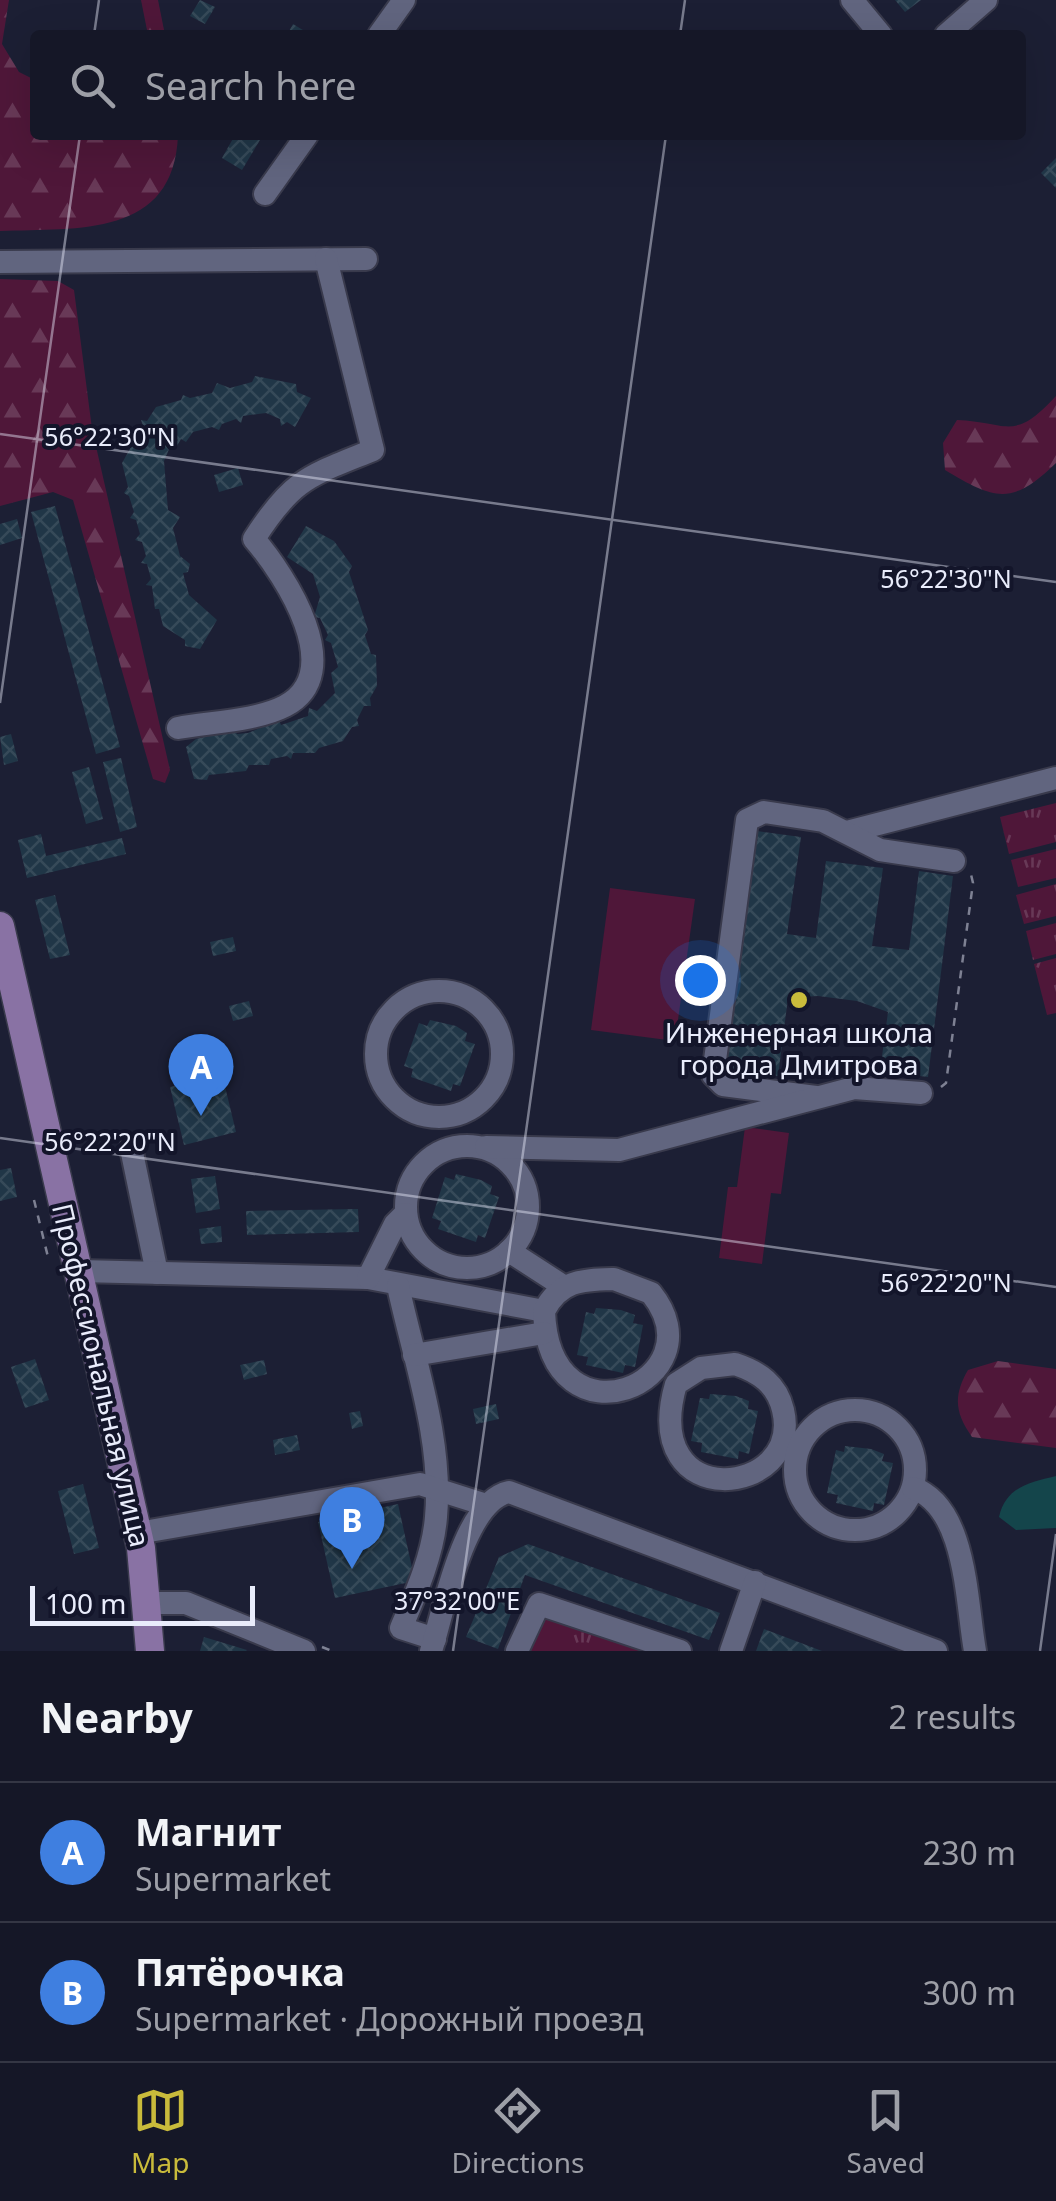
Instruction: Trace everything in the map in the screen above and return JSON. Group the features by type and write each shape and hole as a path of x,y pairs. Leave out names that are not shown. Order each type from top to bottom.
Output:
{"main road":[{"name":"Профессиональная улица","path":"0,926 138,1534 150,1604 150,1651"}],"street":[{"path":"383,30 404,0"},
{"path":"852,0 877,30"},
{"path":"952,30 986,0"},
{"path":"265,194 303,140"},
{"path":"178,728 283,708 304,693 311,681 313,668 298,600 285,576 254,539 282,496 315,473 373,450 326,259"},
{"path":"0,262 366,259"},
{"path":"847,832 1056,778"},
{"path":"816,1097 723,1085 714,1079 747,820 764,812 823,820 880,850 954,861"},
{"path":"436,990 471,999 487,1012 499,1032 502,1066 488,1094 467,1112 454,1115 429,1118 408,1110 388,1094 375,1066 376,1040 389,1014 414,995 436,990"},
{"path":"486,1148 508,1160 521,1176 529,1196 527,1222 509,1252 482,1267 454,1268 428,1256 412,1237 405,1214 406,1193 420,1166 434,1154 456,1145 619,1150 864,1087 921,1093"},
{"path":"454,1115 456,1145"},
{"path":"131,1148 157,1273"},
{"path":"368,1278 394,1224 405,1214"},
{"path":"509,1252 563,1286"},
{"path":"80,1272 368,1278 544,1322"},
{"path":"414,1356 544,1322 563,1286 578,1280 614,1279 651,1293 664,1320 665,1338 656,1368 638,1387 620,1394 600,1393 560,1366 544,1322"},
{"path":"398,1286 429,1422 436,1486 429,1555 401,1628 433,1645 470,1529 483,1504 494,1494 508,1492 936,1651"},
{"path":"676,1384 668,1414 668,1433 686,1466 706,1478 742,1479 760,1470 792,1441 817,1423 843,1411 867,1410 885,1417 910,1444 915,1462 913,1488 904,1506 887,1521 848,1530 826,1522 809,1508 798,1487 792,1441 780,1398 754,1370 735,1364 713,1364 676,1384"},
{"path":"656,1368 676,1384"},
{"path":"138,1534 420,1484 483,1504"},
{"path":"913,1488 938,1502 953,1533 974,1651"},
{"path":"731,1651 755,1582"},
{"path":"150,1604 186,1603 304,1651"},
{"path":"518,1651 539,1604 680,1651"}],"path":[{"path":"921,1093 935,1091 946,1082 973,883 968,867 954,861"},
{"path":"34,1200 48,1257"}],"green space":[{"path":"0,0 9,0 2,44 19,72 30,78 30,140 177,140 172,169 159,193 140,210 90,226 0,231"},
{"path":"141,0 158,0 164,30 147,30"},
{"path":"0,279 58,281 74,290 92,429 170,770 165,783 153,779 73,500 53,492 0,506"},
{"path":"1056,396 1056,463 1041,477 1015,492 1003,494 977,488 945,470 943,443 957,420 1019,425"},
{"path":"1056,803 1056,842 1009,854 1000,817"},
{"path":"1056,849 1056,878 1018,887 1011,860"},
{"path":"1056,884 1056,916 1024,924 1016,895"},
{"path":"610,888 695,899 675,1041 591,1030"},
{"path":"1056,923 1056,954 1033,960 1026,931"},
{"path":"1056,958 1056,1013 1047,1015 1034,964"},
{"path":"745,1127 789,1133 781,1194 771,1193 762,1264 719,1258 728,1187 737,1187"},
{"path":"998,1361 1056,1369 1056,1448 972,1437 959,1412 960,1388 968,1370"},
{"path":"541,1610 650,1651 525,1651"}],"shaded area":[{"path":"1056,1476 1056,1528 1016,1530 999,1517 1013,1493"}],"building":[{"path":"200,0 215,7 205,24 190,16"},
{"path":"895,0 921,0 905,12"},
{"path":"232,140 260,140 242,170 222,158"},
{"path":"1056,158 1056,188 1041,173"},
{"path":"255,376 296,384 297,392 311,398 295,427 287,422 281,426 280,419 266,413 243,416 241,423 236,419 222,424 219,430 212,427 193,432 186,442 181,439 176,448 170,447 164,461 168,510 180,517 173,528 180,556 190,564 188,572 183,573 189,595 217,620 200,649 185,646 185,640 163,626 159,609 155,609 152,586 146,585 151,579 147,564 141,563 146,556 142,542 135,540 140,534 136,520 130,518 134,512 129,496 124,493 128,487 122,463 130,449 127,443 134,442 143,426 141,420 147,421 156,407 181,400 183,395 190,398 212,393 217,383 230,388 252,382"},
{"path":"238,468 243,485 219,492 214,475"},
{"path":"55,506 120,747 96,754 31,512"},
{"path":"17,519 22,538 0,545 0,524"},
{"path":"306,526 334,541 352,566 349,572 368,630 365,635 371,654 376,655 377,686 370,698 371,706 364,706 357,720 359,726 352,727 343,741 319,748 315,753 293,753 291,759 271,759 269,765 249,765 246,771 194,779 186,747 196,739 234,730 237,734 248,733 279,720 281,725 308,716 309,708 317,711 335,693 331,673 338,667 320,618 314,617 320,597 313,574 287,557"},
{"path":"11,734 18,761 4,765 0,737"},
{"path":"121,758 137,827 120,832 103,762"},
{"path":"89,767 103,819 86,824 72,772"},
{"path":"757,831 801,837 787,934 816,938 826,861 883,868 872,946 909,950 919,871 953,876 928,1077 880,1071 888,1012 857,1001 818,996 788,998 778,1076 720,1069"},
{"path":"41,834 46,856 122,838 126,854 27,878 18,840"},
{"path":"55,895 70,955 50,959 35,900"},
{"path":"233,937 236,951 213,956 210,942"},
{"path":"249,1001 253,1016 233,1021 229,1006"},
{"path":"430,1020 456,1026 467,1033 465,1041 475,1044 460,1086 453,1084 451,1091 411,1077 413,1069 404,1066 419,1023 427,1026"},
{"path":"222,1074 236,1132 184,1145 170,1087"},
{"path":"11,1168 17,1197 0,1201 0,1170"},
{"path":"456,1174 481,1180 492,1186 490,1194 499,1197 485,1238 478,1235 476,1242 438,1229 441,1221 432,1218 445,1177 454,1180"},
{"path":"215,1176 220,1209 196,1213 191,1179"},
{"path":"358,1209 359,1232 247,1235 246,1211"},
{"path":"221,1226 222,1242 201,1244 199,1229"},
{"path":"596,1308 635,1315 633,1323 643,1325 635,1367 625,1365 623,1373 586,1365 588,1357 577,1355 586,1312 594,1314"},
{"path":"35,1359 49,1400 25,1408 11,1367"},
{"path":"264,1360 267,1374 244,1380 240,1365"},
{"path":"710,1394 736,1396 749,1401 748,1409 758,1411 749,1454 739,1451 738,1459 701,1452 702,1443 691,1441 700,1398 709,1399"},
{"path":"496,1404 499,1419 476,1424 473,1409"},
{"path":"360,1411 363,1426 352,1429 349,1413"},
{"path":"297,1435 300,1450 275,1455 273,1440"},
{"path":"845,1446 871,1449 884,1454 882,1461 893,1463 884,1505 874,1503 873,1511 836,1503 838,1495 827,1493 836,1450 844,1452"},
{"path":"83,1484 99,1548 74,1554 58,1491"},
{"path":"398,1504 415,1581 335,1598 318,1522"},
{"path":"528,1544 720,1613 709,1640 525,1575 498,1649 466,1637 499,1557"},
{"path":"764,1629 822,1651 756,1651"},
{"path":"204,1637 247,1650 200,1651"}],"place":[{"name":"Инженерная школа города Дмитрова","path":"799,1000"},
{"name":"Магнит","path":"201,1116"},
{"name":"Пятёрочка","path":"352,1569"}]}
